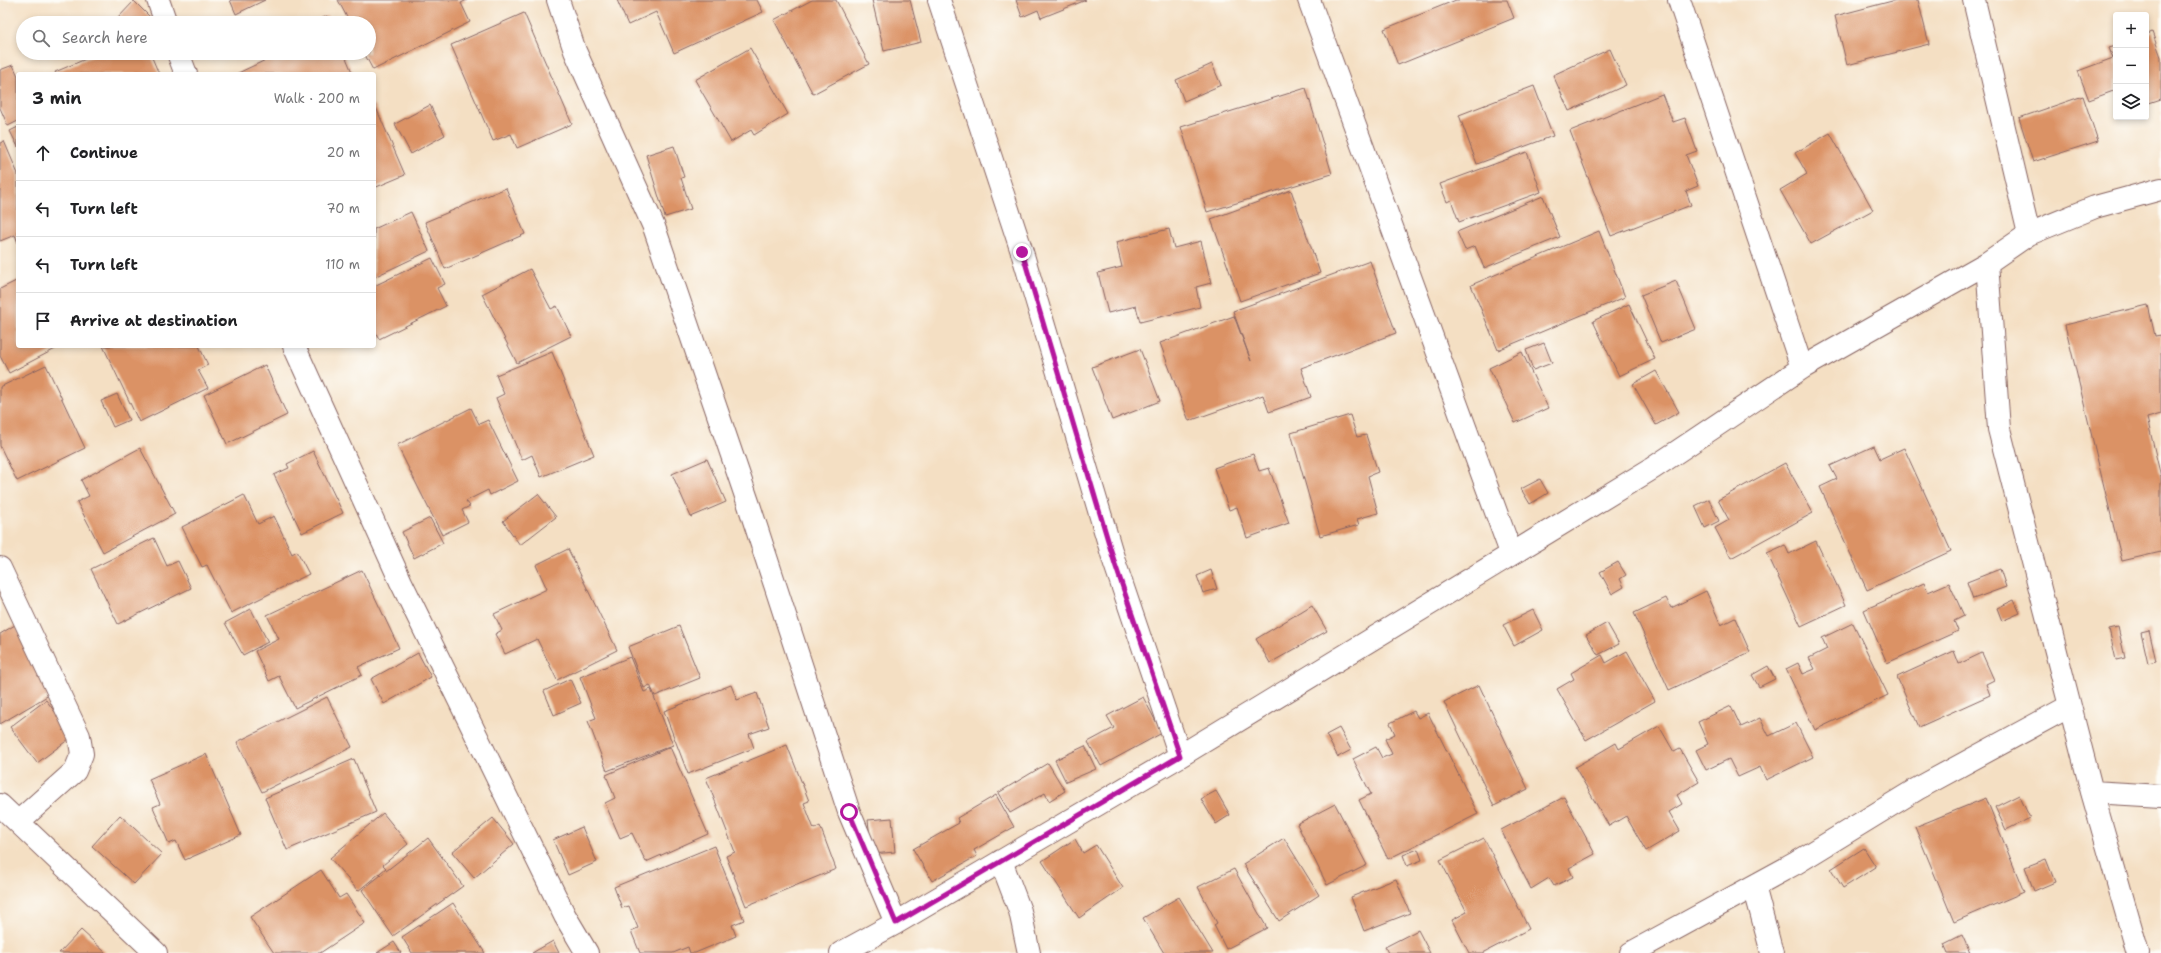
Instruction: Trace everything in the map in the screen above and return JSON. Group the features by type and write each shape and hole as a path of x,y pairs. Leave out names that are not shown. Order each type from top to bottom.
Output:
{"street":[{"path":"158,0 164,16"},
{"path":"558,0 575,51 654,227 749,505 849,812 896,923"},
{"path":"939,0 1022,252 1115,564 1180,756"},
{"path":"1309,0 1511,554"},
{"path":"1680,0 1802,368"},
{"path":"1974,0 2029,234"},
{"path":"181,60 185,72"},
{"path":"841,953 896,923 1180,756 1653,468 1802,368 1986,263 2029,234 2095,208 2161,189"},
{"path":"1986,263 1999,429 2092,792 2138,953"},
{"path":"295,348 401,582 565,916 588,953"},
{"path":"0,568 79,736 82,754 75,771 18,822"},
{"path":"1631,953 1754,886 1917,789 2070,706"},
{"path":"2092,792 2161,796"},
{"path":"0,805 156,953"},
{"path":"1001,861 1020,911 1029,953"},
{"path":"1754,886 1772,953"}],"building":[{"path":"230,0 265,0 236,14"},
{"path":"338,0 467,0 461,3 470,22 373,70 368,60 376,60 376,16 346,16"},
{"path":"617,0 757,0 763,12 674,53 656,12 628,25"},
{"path":"812,0 836,0 869,64 813,94 774,20"},
{"path":"872,0 910,0 921,42 884,51"},
{"path":"1016,0 1086,0 1041,18 1038,10 1022,17"},
{"path":"1456,0 1507,0 1514,18 1398,65 1384,29"},
{"path":"1896,0 1918,0 1929,44 1847,65 1835,16"},
{"path":"134,1 149,16 120,16"},
{"path":"524,13 572,124 517,148 511,134 493,141 451,45"},
{"path":"2152,32 2161,57 2161,99 2149,103 2149,48 2149,34"},
{"path":"2113,47 2113,58 2109,48"},
{"path":"750,48 788,114 754,135 751,130 731,142 695,80"},
{"path":"1610,49 1626,85 1569,111 1553,75"},
{"path":"2113,58 2113,91 2089,100 2078,71"},
{"path":"83,60 153,60 158,72 55,72"},
{"path":"266,60 347,60 352,72 240,72"},
{"path":"1212,64 1221,85 1184,101 1176,80"},
{"path":"13,65 16,72 16,122 8,126 0,108 0,70"},
{"path":"1534,86 1553,136 1477,164 1459,115"},
{"path":"1306,88 1332,174 1207,212 1181,127"},
{"path":"1662,94 1673,122 1685,118 1697,151 1686,155 1698,186 1686,191 1691,205 1611,236 1570,131"},
{"path":"2083,96 2098,141 2033,162 2019,118"},
{"path":"430,105 445,135 411,154 395,124"},
{"path":"376,108 405,175 376,187"},
{"path":"16,128 16,143 10,131"},
{"path":"1830,133 1873,210 1811,244 1780,190 1807,174 1795,153"},
{"path":"4,141 16,169 16,238 15,235 0,241 0,143"},
{"path":"674,146 684,177 681,178 691,209 665,217 646,155"},
{"path":"1527,152 1541,192 1459,222 1451,200 1447,202 1440,184"},
{"path":"506,188 525,234 445,269 425,222"},
{"path":"1291,190 1320,273 1240,301 1211,219"},
{"path":"1543,196 1560,237 1484,268 1475,246 1465,250 1457,232"},
{"path":"411,212 429,251 376,276 376,228"},
{"path":"1169,229 1174,248 1201,241 1211,283 1196,287 1200,307 1140,322 1136,306 1108,313 1098,273 1122,267 1116,242"},
{"path":"1599,231 1625,297 1498,350 1471,285"},
{"path":"432,258 445,284 437,288 446,306 379,339 376,333 376,285"},
{"path":"1370,261 1396,333 1301,368 1311,397 1269,412 1263,395 1189,421 1160,343 1234,316 1251,361 1233,311"},
{"path":"530,269 551,309 557,306 571,336 517,363 482,294"},
{"path":"16,281 16,348 57,348 9,373 0,356 0,289"},
{"path":"1676,281 1696,329 1661,343 1641,295"},
{"path":"1629,304 1655,359 1619,376 1593,321"},
{"path":"2148,305 2155,336 2161,335 2161,414 2147,418 2161,477 2161,552 2122,561 2065,325"},
{"path":"1544,343 1552,363 1533,370 1526,350"},
{"path":"104,348 200,348 208,365 198,370 208,388 139,422"},
{"path":"1140,349 1160,401 1112,420 1092,367"},
{"path":"552,352 594,455 541,477 532,455 522,460 496,398 504,394 496,375"},
{"path":"1522,352 1548,408 1515,423 1489,368"},
{"path":"46,365 85,448 17,481 0,446 0,387"},
{"path":"265,365 287,415 227,444 204,395"},
{"path":"1656,371 1679,412 1656,425 1633,384"},
{"path":"117,394 129,420 113,427 101,401"},
{"path":"471,408 479,424 488,420 518,481 490,495 488,490 466,501 470,506 462,510 468,522 442,535 397,445"},
{"path":"1350,415 1357,437 1366,435 1378,472 1368,476 1378,513 1357,519 1359,525 1320,536 1291,433"},
{"path":"1874,446 1880,459 1904,448 1951,551 1867,590 1820,487 1837,479 1830,466"},
{"path":"140,448 175,514 103,552 77,502 89,496 81,480"},
{"path":"313,451 343,513 302,533 274,475 289,468 287,464"},
{"path":"1253,454 1259,471 1269,468 1289,523 1247,538 1237,507 1229,510 1214,468"},
{"path":"707,459 726,502 691,517 672,474"},
{"path":"1785,463 1813,513 1731,558 1715,528 1729,520 1718,500"},
{"path":"1540,479 1548,493 1530,504 1521,489"},
{"path":"538,494 556,517 520,545 503,521"},
{"path":"244,495 258,524 274,516 292,554 297,551 309,574 231,613 207,565 202,567 182,527"},
{"path":"1709,499 1719,521 1705,528 1695,506"},
{"path":"430,518 443,543 414,558 402,532"},
{"path":"154,538 167,566 178,561 191,588 118,624 91,569"},
{"path":"1816,541 1846,605 1801,626 1767,553 1785,545 1789,554"},
{"path":"568,549 617,650 557,680 537,639 505,654 495,634 502,630 494,614 547,589 536,565"},
{"path":"1618,562 1626,575 1620,579 1624,587 1612,594 1600,572"},
{"path":"2000,569 2006,587 1973,599 1967,582"},
{"path":"362,570 399,648 358,667 362,675 295,708 279,676 269,681 255,651 279,639 267,615"},
{"path":"1211,570 1217,589 1203,593 1197,576"},
{"path":"1924,583 1928,592 1949,583 1964,616 1954,621 1958,631 1887,663 1864,610"},
{"path":"1706,591 1721,625 1735,618 1750,652 1669,690 1634,613 1666,598 1671,608"},
{"path":"2014,600 2020,613 2002,621 1997,608"},
{"path":"1312,605 1327,631 1270,663 1256,639"},
{"path":"251,609 268,642 243,655 225,623"},
{"path":"1533,610 1543,630 1514,646 1503,625"},
{"path":"1607,623 1619,644 1598,655 1586,635"},
{"path":"1853,623 1888,695 1815,730 1786,669 1798,663 1803,674 1815,669 1809,658 1827,649 1822,638"},
{"path":"15,625 54,692 0,724 0,634"},
{"path":"679,626 700,678 655,696 650,685 644,688 628,647"},
{"path":"2118,627 2125,658 2116,660 2109,629"},
{"path":"2149,630 2156,661 2148,663 2141,632"},
{"path":"1627,651 1655,701 1586,740 1557,689 1574,679 1571,673 1602,655 1606,663"},
{"path":"1954,651 1959,664 1982,653 1994,680 1986,684 1990,695 1919,727 1897,677"},
{"path":"418,653 431,677 384,704 371,679"},
{"path":"630,657 644,692 651,689 673,745 607,771 588,721 596,718 580,677"},
{"path":"1768,666 1775,679 1759,687 1752,675"},
{"path":"570,679 581,703 554,715 544,691"},
{"path":"731,685 737,700 757,693 769,727 749,734 754,748 688,774 664,711"},
{"path":"1479,685 1528,789 1494,806 1444,702"},
{"path":"327,697 352,747 262,792 237,742"},
{"path":"1143,697 1162,733 1101,766 1088,742 1114,728 1107,716"},
{"path":"46,700 73,736 37,763 10,727"},
{"path":"1731,706 1741,727 1760,718 1769,736 1796,723 1813,757 1766,780 1760,767 1738,777 1729,759 1706,770 1696,750 1708,744 1698,722"},
{"path":"1414,711 1418,718 1428,713 1478,814 1388,859 1359,800 1371,794 1353,759 1376,747 1382,758 1392,754 1385,739 1395,734 1390,723"},
{"path":"1659,726 1674,752 1680,749 1699,782 1677,795 1682,804 1669,812 1680,831 1646,851 1626,816 1609,826 1575,767 1616,743 1619,749"},
{"path":"1339,728 1351,750 1338,757 1326,735"},
{"path":"787,745 809,801 804,803 814,829 820,826 836,869 746,906 726,856 735,852 706,778"},
{"path":"1085,746 1096,769 1066,782 1055,760"},
{"path":"670,747 708,834 646,862 632,833 620,838 605,803 615,798 606,775"},
{"path":"206,754 241,835 185,860 176,841 169,844 153,807 160,804 149,779"},
{"path":"354,759 376,812 287,850 265,798"},
{"path":"1048,763 1065,791 1049,801 1045,793 1010,813 998,793"},
{"path":"1216,791 1230,815 1216,824 1201,799"},
{"path":"996,795 1014,827 974,850 977,856 932,881 913,849 959,823 957,818"},
{"path":"2019,795 2030,818 2006,830 1995,807"},
{"path":"1564,797 1595,854 1569,868 1573,877 1554,886 1549,878 1531,889 1501,830"},
{"path":"1986,798 2024,892 1954,922 1915,827"},
{"path":"1335,804 1367,865 1327,885 1297,824"},
{"path":"383,813 408,844 383,865 386,868 358,891 330,858"},
{"path":"120,815 162,854 134,884 92,846"},
{"path":"493,818 514,844 474,878 452,852"},
{"path":"892,818 895,852 872,854 868,820"},
{"path":"582,827 597,862 568,875 553,840"},
{"path":"428,838 463,886 393,936 362,890"},
{"path":"1284,838 1319,895 1279,921 1243,864"},
{"path":"1484,838 1529,929 1483,953 1469,953 1452,920 1467,912 1440,860"},
{"path":"1075,839 1083,853 1096,845 1123,888 1079,918 1042,861"},
{"path":"714,846 744,920 732,925 736,936 695,953 690,953 688,947 673,953 640,953 631,931 638,928 629,906 622,908 614,887"},
{"path":"1864,848 1876,867 1843,888 1831,869"},
{"path":"1418,849 1422,860 1407,866 1403,855"},
{"path":"2046,859 2055,882 2034,891 2025,867"},
{"path":"1234,869 1267,928 1226,949 1214,925 1217,923 1198,887"},
{"path":"321,870 339,898 346,894 365,923 320,953 274,953 250,917"},
{"path":"1396,879 1410,913 1364,931 1351,897"},
{"path":"1179,897 1213,953 1164,953 1143,918"},
{"path":"453,903 485,953 412,953 402,937"},
{"path":"81,930 106,953 59,953"},
{"path":"1418,930 1430,953 1388,953 1385,947"},
{"path":"1962,935 1970,953 1948,953 1944,944"},
{"path":"553,941 559,953 532,953"},
{"path":"394,942 401,953 377,953"}],"route":[{"path":"849,812 896,923 1180,756 1115,564 1022,252"}]}
